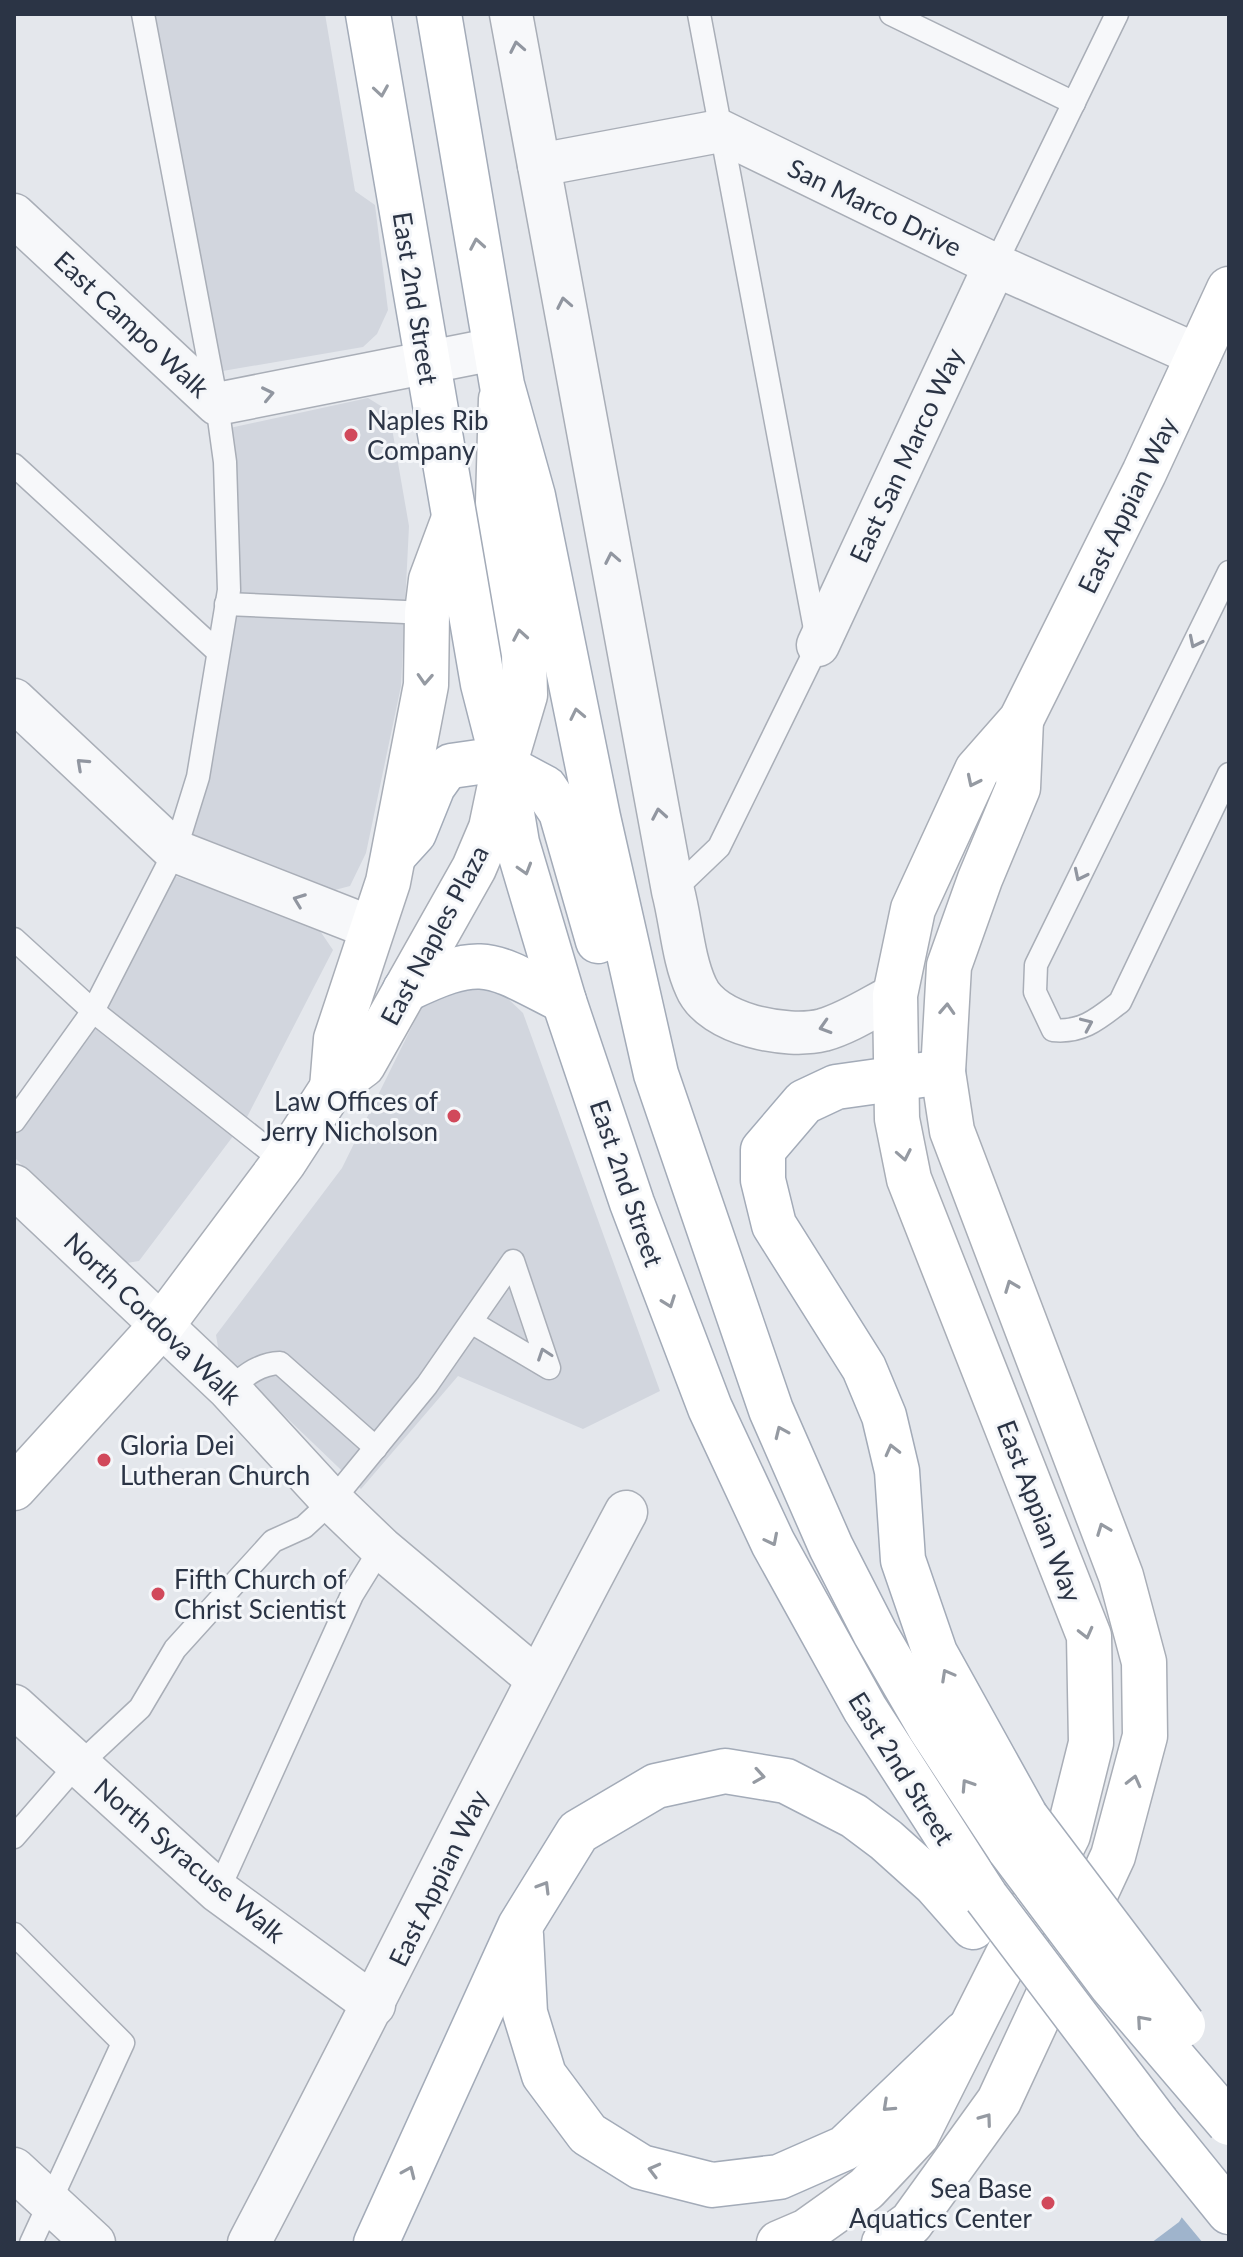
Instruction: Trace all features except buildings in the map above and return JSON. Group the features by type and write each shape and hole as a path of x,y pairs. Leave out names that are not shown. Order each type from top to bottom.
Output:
{"main road":[{"name":"East 2nd Street","path":"368,14 483,684 504,766 517,843 564,1001 632,1203 695,1370 773,1543 979,1912"},
{"name":"East 2nd Street","path":"439,14 498,367 533,496 656,1074 771,1410 831,1547 875,1633 930,1728 1018,1834 1112,1986 1229,2123"},
{"name":"East Appian Way","path":"779,2243 807,2231 866,2189 917,2135 965,2033 1068,1835 1091,1743 1089,1636 909,1179 897,1119 895,995 913,909 977,770 1021,720 1229,289"},
{"name":"East Naples Plaza","path":"14,1488 162,1325 284,1162 332,1088 363,1065 474,868 491,828 504,766 525,695 524,654 498,502 498,367"},
{"name":"East Naples Plaza","path":"332,1088 336,1039 394,855 426,685 427,613 431,580 453,521"},
{"name":"East Appian Way","path":"884,2243 911,2223 999,2101 1113,1856 1145,1736 1144,1662 1121,1576 952,1131 943,1072 949,966 980,879 1018,788 1021,720"},
{"path":"394,855 414,833 433,786 451,766 479,762 504,766 545,788 561,812 619,1014 656,1074"},
{"path":"405,990 450,968 491,965 564,1001"},
{"path":"943,1072 836,1087 804,1102 763,1150 763,1180 774,1225 864,1368 884,1416 897,1471 903,1560 935,1653 1018,1834 1118,1943 1229,2084"},
{"path":"376,2243 520,1926 578,1832 656,1786 725,1771 786,1781 854,1816 979,1912 1051,2028 1157,2123 1229,2212"},
{"path":"520,1926 525,2013 544,2075 588,2134 641,2167 712,2185 779,2177 845,2148 965,2033"}],"street":[{"path":"511,14 673,891 696,989 716,1012 744,1025 802,1033 824,1029 895,995"},
{"path":"539,165 720,131"},
{"name":"San Marco Drive","path":"720,131 995,265 1199,356"},
{"name":"East Campo Walk","path":"14,215 217,404 426,361 498,367"},
{"name":"East San Marco Way","path":"818,645 995,265"},
{"path":"14,700 175,851 372,928"},
{"name":"North Cordova Walk","path":"14,1186 229,1389 332,1501 381,1548 537,1679"},
{"name":"East Appian Way","path":"249,2243 374,2005 537,1679 626,1512"},
{"name":"North Syracuse Walk","path":"14,1706 218,1891 374,2005"},
{"path":"14,2169 94,2243"}],"lane":[{"path":"14,1121 93,1011 175,851 198,777 229,590 225,462 217,404 143,14"},
{"path":"673,891 719,847 818,645 699,14"},
{"path":"891,14 1074,103"},
{"path":"995,265 1117,14"},
{"path":"14,465 217,651"},
{"path":"1229,572 1036,965 1035,992 1053,1030 1067,1031 1092,1025 1120,1002 1229,774"},
{"path":"226,604 427,613"},
{"path":"14,939 93,1011 284,1162"},
{"path":"14,1837 78,1766 140,1708 175,1649 273,1541 304,1527 332,1501 376,1448 513,1261 549,1368 471,1322"},
{"path":"229,1389 251,1372 267,1364 280,1363 376,1448"},
{"path":"218,1891 352,1595 381,1548"},
{"path":"14,1934 123,2043 31,2243"}],"shaded area":[{"path":"139,14 325,14 355,191 375,205 388,310 377,334 363,347 205,374"},
{"path":"368,398 389,411 409,526 401,686 366,853 350,886 331,891 172,832 179,818 208,665 222,559 216,431"},
{"path":"155,869 316,925 333,950 246,1119 139,1261 121,1264 14,1157 14,1104 48,1062 132,921"},
{"path":"476,983 503,994 523,1013 660,1391 583,1429 458,1376 361,1489 219,1353 216,1335 342,1168 427,996"}],"water":[{"path":"1229,2138 1229,2243 1151,2243 1179,2222"}],"pier":[{"path":"1229,2134 1229,2243 1203,2243 1179,2214"}],"place":[{"name":"Naples Rib Company","path":"351,435"},
{"name":"Law Offices of Jerry Nicholson","path":"454,1116"},
{"name":"Gloria Dei Lutheran Church","path":"104,1460"},
{"name":"Fifth Church of Christ Scientist","path":"158,1594"},
{"name":"Sea Base Aquatics Center","path":"1048,2203"}]}
